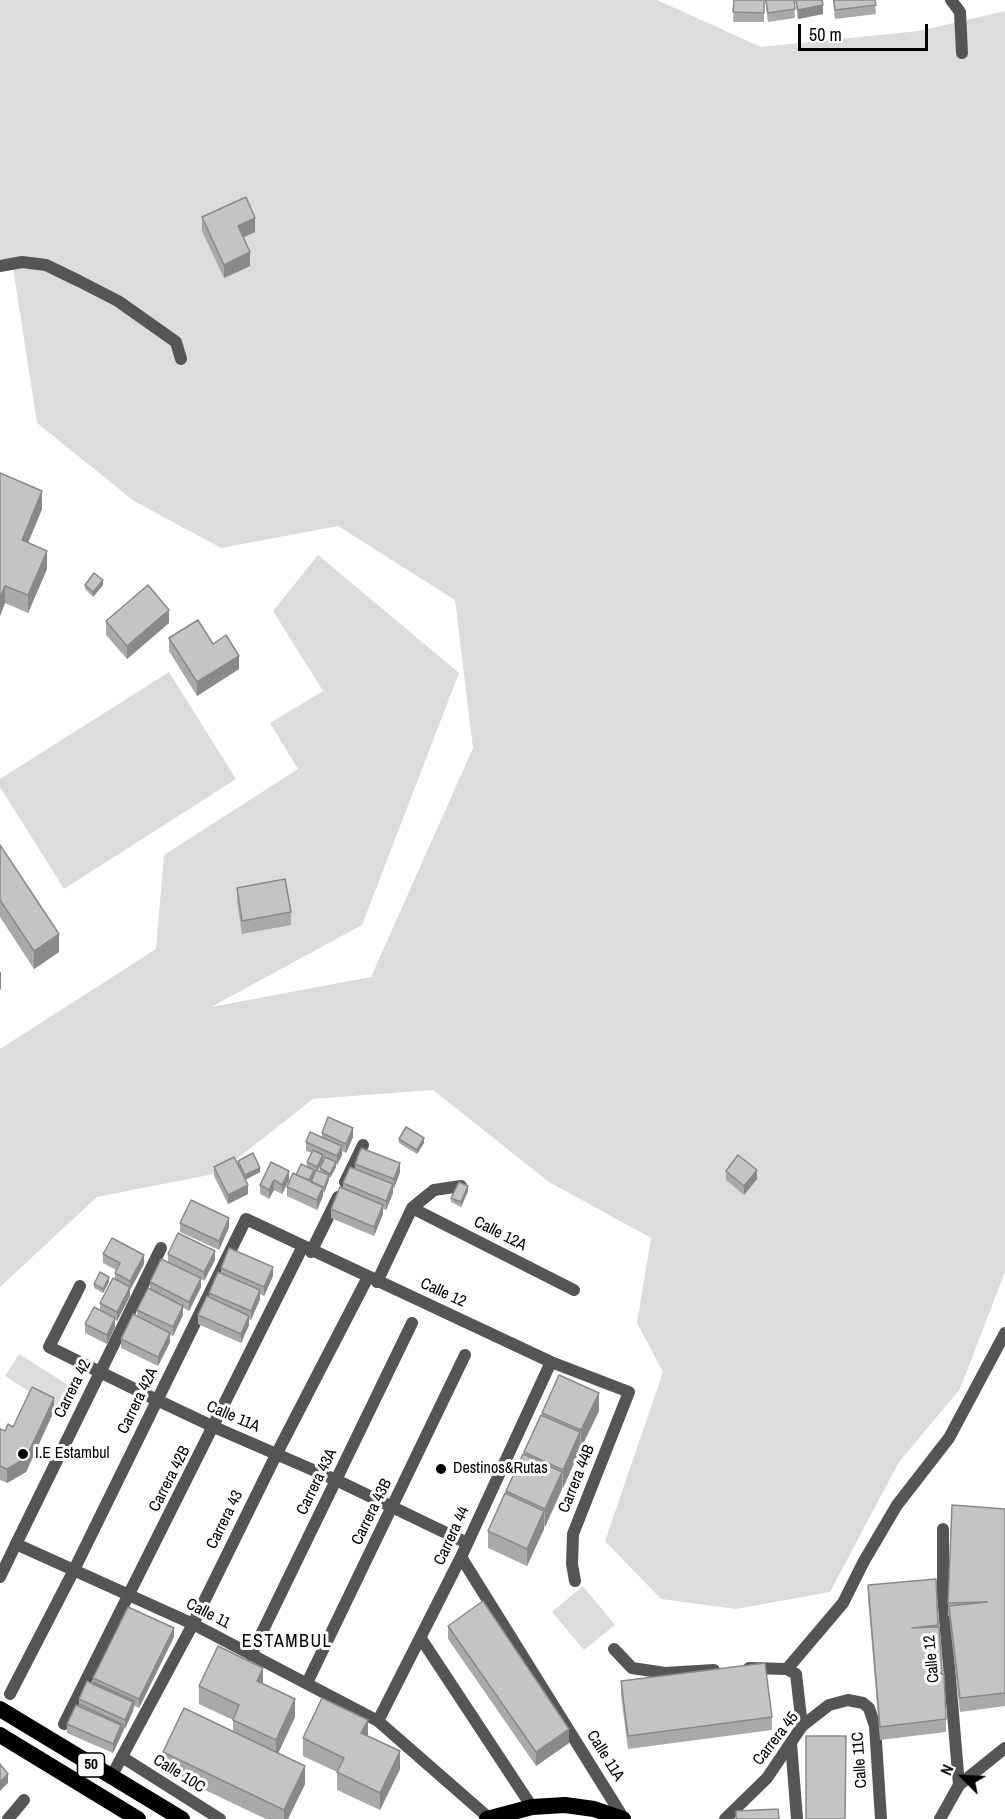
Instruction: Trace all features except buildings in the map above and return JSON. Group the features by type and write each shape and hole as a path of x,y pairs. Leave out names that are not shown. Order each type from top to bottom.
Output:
{"highway":[{"name":"50","path":"0,1709 183,1819"},
{"name":"50","path":"0,1735 138,1819"},
{"path":"488,1819 532,1808 565,1805 594,1809 624,1819"}],"street":[{"path":"951,0 960,12 962,52"},
{"path":"0,266 22,262 46,265 118,301 176,342 181,359"},
{"name":"Carrera 42B","path":"64,1724 214,1427 363,1145"},
{"path":"412,1208 434,1190 461,1186"},
{"name":"Carrera 43","path":"111,1777 193,1624 277,1453 412,1208"},
{"name":"Calle 12A","path":"412,1208 574,1290"},
{"name":"Calle 12","path":"246,1219 307,1250 551,1362 629,1392"},
{"name":"Carrera 42A","path":"10,1694 73,1572 246,1219"},
{"name":"Carrera 42","path":"0,1577 161,1248"},
{"name":"Calle 11A","path":"80,1286 49,1347 214,1427 393,1506 467,1544"},
{"name":"Carrera 43A","path":"251,1655 412,1323"},
{"path":"787,1669 843,1604 864,1561 897,1504 949,1438 1005,1333"},
{"name":"Carrera 43B","path":"307,1683 465,1355"},
{"name":"Carrera 44","path":"378,1721 422,1640 551,1362"},
{"name":"Carrera 44B","path":"575,1581 572,1564 573,1534 629,1392"},
{"name":"Calle 12","path":"943,1529 943,1595 958,1785"},
{"name":"Calle 11","path":"16,1544 73,1572 193,1624 378,1721 488,1819"},
{"name":"Calle 11A","path":"461,1557 624,1819"},
{"path":"422,1640 532,1808"},
{"path":"614,1649 632,1668 665,1673 787,1669 796,1674 802,1726"},
{"name":"Carrera 45","path":"729,1817 767,1778 802,1726 829,1705 848,1700 863,1703"},
{"name":"Calle 11C","path":"863,1703 869,1708 875,1726 881,1819"},
{"path":"791,1743 797,1819"},
{"path":"940,1819 958,1785 1005,1748"},
{"name":"Calle 10C","path":"122,1757 220,1819"},
{"path":"8,1819 24,1800"}],"shaded area":[{"path":"0,0 657,0 761,47 919,31 1005,11 1005,1272 960,1389 899,1462 830,1592 736,1609 661,1599 605,1541 663,1372 637,1323 651,1238 549,1182 433,1090 313,1099 219,1173 97,1197 0,1287 0,1049 156,949 164,855 298,769 270,723 323,691 273,611 318,555 459,673 362,925 211,1007 371,977 473,748 455,600 338,526 221,548 134,501 37,423 13,268 0,261"},
{"path":"169,672 236,779 64,889 0,787 0,779"},
{"path":"19,1354 73,1388 58,1410 5,1376"},
{"path":"583,1586 615,1625 584,1650 552,1612"}],"place":[{"name":"I.E Estambul","path":"23,1454"},
{"name":"Destinos&Rutas","path":"441,1469"}],"district":[{"name":"ESTAMBUL","path":"287,1642"}]}
